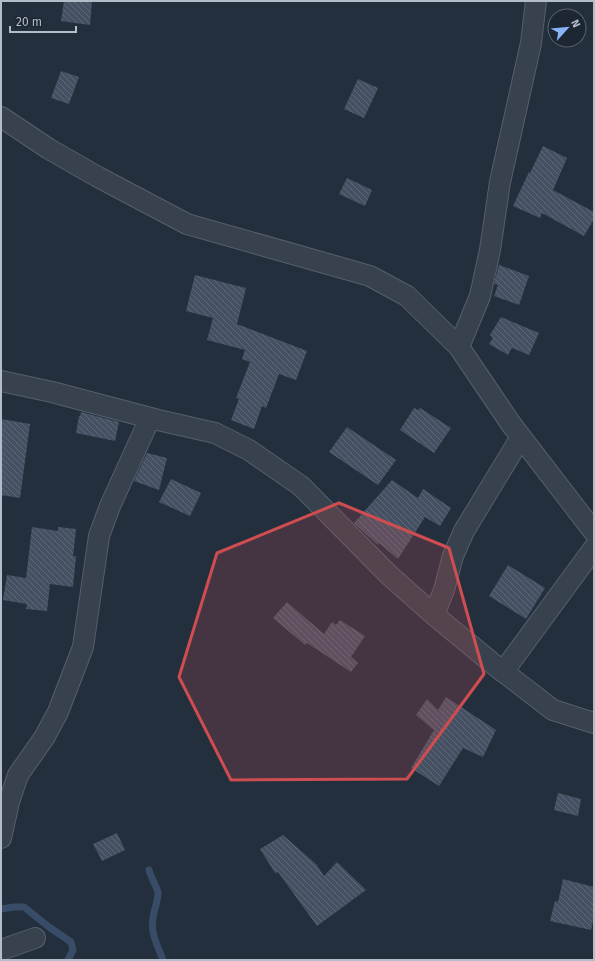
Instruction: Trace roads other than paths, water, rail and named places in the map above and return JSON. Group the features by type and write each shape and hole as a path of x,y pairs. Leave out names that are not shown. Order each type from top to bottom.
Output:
{"street":[{"path":"459,347 480,296 490,250 500,182 531,43 536,1"},
{"path":"1,117 61,156 187,224 370,276 407,296 459,347 521,437 594,532"},
{"path":"1,381 52,392 150,418 215,433 249,450 301,486 390,575 434,615 503,672 553,710 594,723"},
{"path":"1,838 9,802 18,774 44,738 58,712 82,646 99,536 110,506 150,418"},
{"path":"434,615 444,590 453,556 464,531 521,437"},
{"path":"503,672 594,548"},
{"path":"1,950 35,938"}],"waterway":[{"path":"149,870 158,893 152,924 155,939 163,960"},
{"path":"1,909 24,907 71,942 73,950 68,960"}]}
